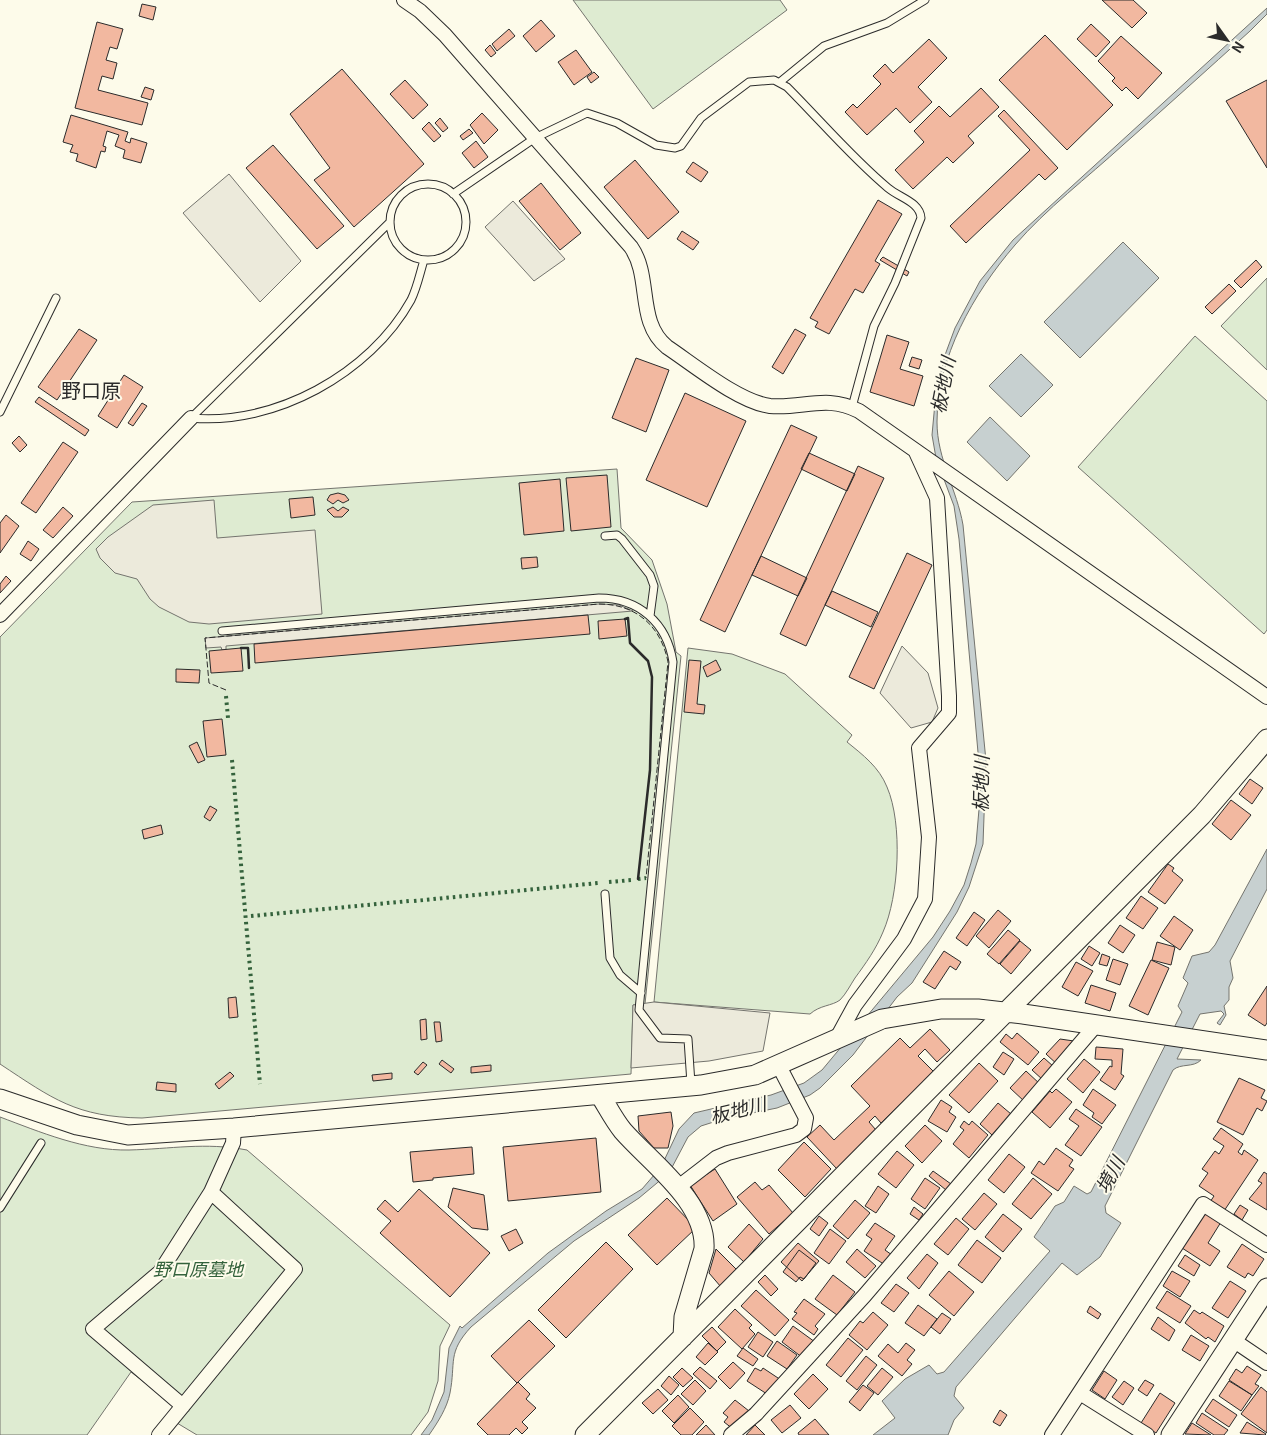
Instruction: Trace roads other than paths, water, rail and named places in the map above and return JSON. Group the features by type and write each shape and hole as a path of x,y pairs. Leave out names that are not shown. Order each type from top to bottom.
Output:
{"street":[{"path":"404,0 420,11 445,35 634,252 641,269 650,324 663,344 739,395 759,403 783,406 835,402 852,407 1267,696"},
{"path":"0,615 191,418"},
{"path":"836,1038 855,1005 904,939 925,899 929,836 919,748 949,713 949,696 937,498 916,451"},
{"path":"585,1435 1202,814 1267,739"},
{"path":"0,1100 77,1125 117,1134 234,1128 600,1095 691,1086 782,1071 836,1038 882,1019 917,1011 959,1008 1004,1012 1267,1050"},
{"path":"731,1435 756,1414 865,1295 1096,1025"},
{"path":"673,1183 728,1153 800,1133 807,1124 782,1071"},
{"path":"600,1095 621,1129 673,1183 694,1210 705,1238 704,1248 684,1317 683,1337"},
{"path":"183,1406 93,1329 160,1272 211,1192 233,1143 234,1128"},
{"path":"159,1435 295,1269 211,1192"},
{"path":"1052,1435 1202,1204 1267,1244"},
{"path":"1171,1435 1267,1288"},
{"path":"1232,1340 1267,1363"},
{"path":"1080,1393 1147,1435"}],"lane":[{"path":"780,82 824,46 887,23 924,0"},
{"path":"453,194 535,138 587,113 617,123 656,145 675,148 681,146 701,118 749,82 774,80 780,82 888,188 915,205 920,212 920,218 895,282 874,326 852,407"},
{"path":"420,184 434,184 446,188 463,207 466,220 464,233 458,244 449,254 438,259 424,260 404,252 391,233 390,222 392,209 398,198 408,189 420,184"},
{"path":"191,418 390,222"},
{"path":"191,418 216,420 289,404 327,384 358,362 389,330 411,299 424,260"},
{"path":"0,412 56,298"},
{"path":"605,536 617,535 622,539 650,575 654,586 650,616"},
{"path":"222,631 599,598 621,600 636,606 650,616 666,636 673,662 639,1010 660,1038 688,1039 691,1086"},
{"path":"605,894 610,958 620,975 641,993"},
{"path":"0,1208 41,1143"}],"water":[{"name":"板地川","path":"1267,8 1267,14 1250,31 1027,232 985,284 960,328 951,350 943,374 939,398 938,436 940,449 963,525 986,761 983,844 969,887 957,912 912,983 897,997 853,1055 820,1088 810,1095 777,1108 723,1119 701,1126 688,1137 669,1173 639,1198 574,1241 471,1327 463,1336 455,1351 449,1399 429,1435 421,1435 432,1420 444,1392 449,1348 460,1326 462,1328 548,1253 606,1211 642,1189 661,1167 679,1129 694,1113 771,1095 804,1083 822,1070 933,937 950,911 964,885 976,844 981,786 959,539 954,506 936,458 932,435 936,392 945,355 955,328 980,281 1013,240"},
{"path":"1123,242 1159,278 1080,358 1044,322"},
{"path":"1021,354 1053,385 1021,417 989,386"},
{"path":"990,417 1030,456 1007,481 967,442"},
{"name":"境川","path":"1267,849 1267,889 1230,961 1233,978 1229,987 1229,1000 1224,1006 1226,1015 1220,1025 1217,1023 1224,1014 1221,1011 1200,1014 1177,1059 1201,1060 1173,1070 1105,1206 1106,1213 1121,1223 1100,1257 1077,1275 1062,1263 956,1387 954,1396 964,1408 954,1420 948,1435 873,1435 895,1418 882,1401 905,1379 929,1365 937,1374 944,1372 1050,1251 1034,1237 1055,1206 1064,1202 1074,1186 1087,1194 1091,1192 1182,1012 1178,1006 1188,983 1183,978 1192,956 1209,952 1215,945"}],"district":[{"name":"野口原","path":"91,391"}],"park label":[{"name":"野口原墓地","path":"198,1270"}]}
